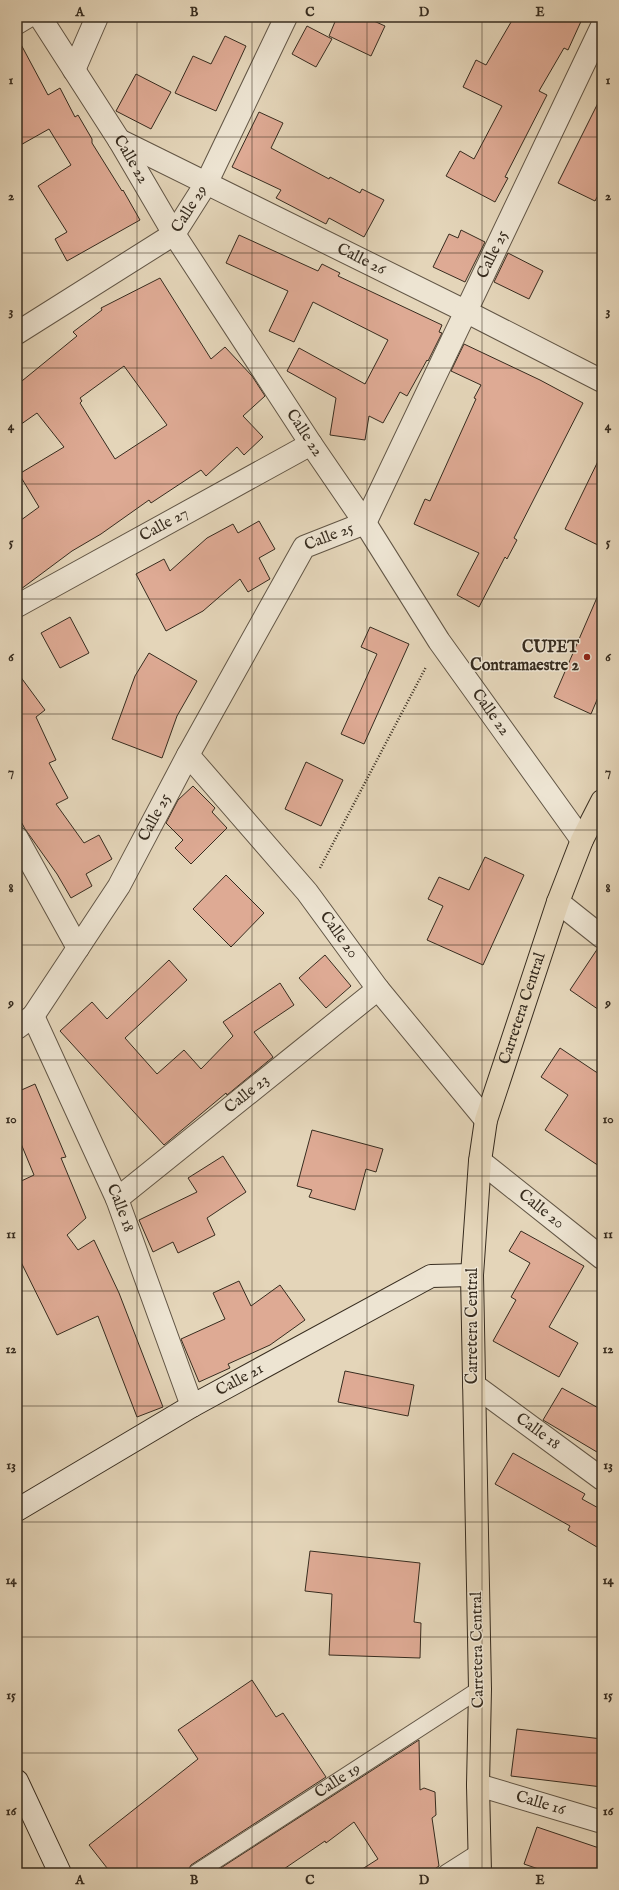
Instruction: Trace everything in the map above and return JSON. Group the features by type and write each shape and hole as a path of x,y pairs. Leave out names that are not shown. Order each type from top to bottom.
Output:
{"highway":[{"name":"Carretera Central","path":"480,1873 478,1785 480,1689 472,1275 480,1161 486,1120 558,902 582,840 602,801"}],"street":[{"path":"17,23 27,17"},
{"name":"Calle 22","path":"40,17 119,140 174,234 311,444 365,523 439,641 582,840"},
{"path":"74,70 98,17"},
{"name":"Calle 29","path":"17,333 174,234 207,182 286,17"},
{"name":"Calle 25","path":"25,1022 78,948 119,886 188,755 304,547 365,523 467,312 602,26"},
{"name":"Calle 26","path":"119,140 207,182 602,381"},
{"name":"Calle 27","path":"17,606 311,444"},
{"name":"Calle 20","path":"188,755 307,892 378,989 486,1120"},
{"path":"17,838 78,948"},
{"path":"558,902 602,937"},
{"name":"Calle 23","path":"117,1199 378,989"},
{"name":"Calle 18","path":"25,1022 117,1199 192,1406"},
{"name":"Calle 20","path":"480,1161 602,1258"},
{"name":"Calle 21","path":"17,1510 192,1406 431,1276 472,1275"},
{"name":"Calle 18","path":"474,1385 602,1479"},
{"path":"17,1781 60,1873"},
{"name":"Calle 16","path":"478,1785 602,1822"}],"lane":[{"name":"Calle 19","path":"196,1873 480,1689"},
{"path":"446,1873 479,1852"}],"path":[{"path":"307,892 439,641"}],"building":[{"path":"337,17 365,17 385,26 371,56 329,36"},
{"path":"514,17 583,17 568,50 564,48 539,91 547,95 505,177 508,178 495,202 446,176 460,151 474,159 502,106 463,87 476,60 486,65"},
{"path":"307,26 332,39 316,67 292,54"},
{"path":"225,36 246,46 216,111 175,93 193,56 211,64"},
{"path":"17,37 48,95 60,88 75,117 78,115 92,139 92,143 122,191 123,190 140,220 67,261 55,239 67,232 38,186 71,165 49,129 17,147"},
{"path":"136,74 171,92 151,129 116,111"},
{"path":"602,95 602,188 595,201 558,183"},
{"path":"259,112 283,123 271,148 329,179 330,177 360,193 362,189 384,200 364,237 329,218 326,224 276,198 281,190 232,167"},
{"path":"461,230 485,242 465,282 433,267 449,234 458,238"},
{"path":"239,235 318,271 322,264 340,273 338,276 442,325 439,332 442,333 428,361 427,360 407,396 400,392 383,423 369,416 365,440 330,435 336,398 287,371 299,348 365,384 388,340 313,302 294,342 269,331 288,291 226,263"},
{"path":"508,253 543,271 529,299 494,282"},
{"path":"160,278 211,359 225,347 252,376 265,396 243,416 263,437 244,455 237,447 206,476 201,470 151,503 149,500 101,534 72,551 17,592 17,523 39,507 19,474 64,447 37,413 17,427 17,385 77,336 73,332 102,310 101,308","holes":["124,366 167,425 115,459 80,403 82,401 80,398"]},
{"path":"464,344 540,380 583,403 514,538 517,540 507,559 505,557 479,607 457,595 479,553 414,524 425,499 430,501 481,385 451,371"},
{"path":"602,453 602,547 565,529"},
{"path":"259,521 275,549 259,558 270,579 248,592 240,579 203,611 166,631 136,574 164,559 170,571 207,538 233,524 238,533"},
{"name":"CUPET Contramaestre 2","path":"602,586 602,688 591,714 554,697"},
{"path":"70,617 89,653 60,668 41,633"},
{"path":"370,627 409,644 364,744 341,734 377,654 361,647"},
{"path":"149,653 197,681 177,716 162,758 112,739 135,676"},
{"path":"17,672 45,710 36,717 56,760 49,763 68,798 56,804 84,843 99,835 112,859 86,874 92,886 71,898 57,874 25,829 17,814"},
{"path":"306,762 343,780 321,826 285,809"},
{"path":"193,786 215,808 212,812 227,828 191,864 175,848 183,840 166,823 178,800"},
{"path":"485,857 524,875 483,965 427,940 443,906 428,899 439,877 469,890"},
{"path":"226,875 264,913 231,947 193,909"},
{"path":"598,948 602,949 602,1012 570,990"},
{"path":"325,955 351,986 326,1008 299,978"},
{"path":"169,960 187,980 125,1038 157,1074 184,1050 201,1069 233,1036 223,1022 280,983 294,1005 254,1032 273,1057 227,1095 226,1093 164,1145 60,1031 92,1002 107,1019"},
{"path":"560,1048 602,1076 602,1168 545,1130 568,1095 541,1077"},
{"path":"35,1084 66,1157 61,1158 86,1218 67,1235 78,1250 94,1240 119,1293 163,1407 137,1417 98,1316 57,1335 17,1254 17,1183 34,1175 17,1134 17,1092"},
{"path":"312,1130 383,1149 376,1172 366,1169 355,1210 309,1197 312,1190 297,1186"},
{"path":"223,1156 246,1192 207,1218 215,1235 178,1253 173,1242 153,1252 139,1220 197,1192 188,1178"},
{"path":"521,1231 584,1266 549,1327 578,1343 559,1377 493,1341 516,1300 511,1297 530,1263 509,1251"},
{"path":"239,1281 251,1306 280,1285 305,1320 270,1345 228,1364 230,1368 199,1382 181,1339 225,1319 213,1293"},
{"path":"345,1371 414,1385 408,1416 338,1402"},
{"path":"562,1388 602,1410 602,1455 543,1420"},
{"path":"513,1453 585,1494 582,1499 602,1510 602,1550 568,1530 570,1526 495,1484"},
{"path":"310,1551 420,1563 414,1622 421,1623 420,1658 329,1655 332,1594 305,1591"},
{"path":"252,1680 276,1717 283,1713 326,1777 191,1865 187,1873 111,1873 89,1845 198,1759 178,1730"},
{"path":"517,1729 602,1739 602,1787 511,1776"},
{"path":"419,1740 420,1790 424,1788 435,1792 436,1815 432,1818 439,1866 429,1873 356,1873 378,1859 354,1822 326,1843 325,1841 278,1873 213,1873"},
{"path":"537,1827 602,1849 602,1873 550,1873 524,1864"}],"place":[{"name":"CUPET Contramaestre 2","path":"587,657"}]}
